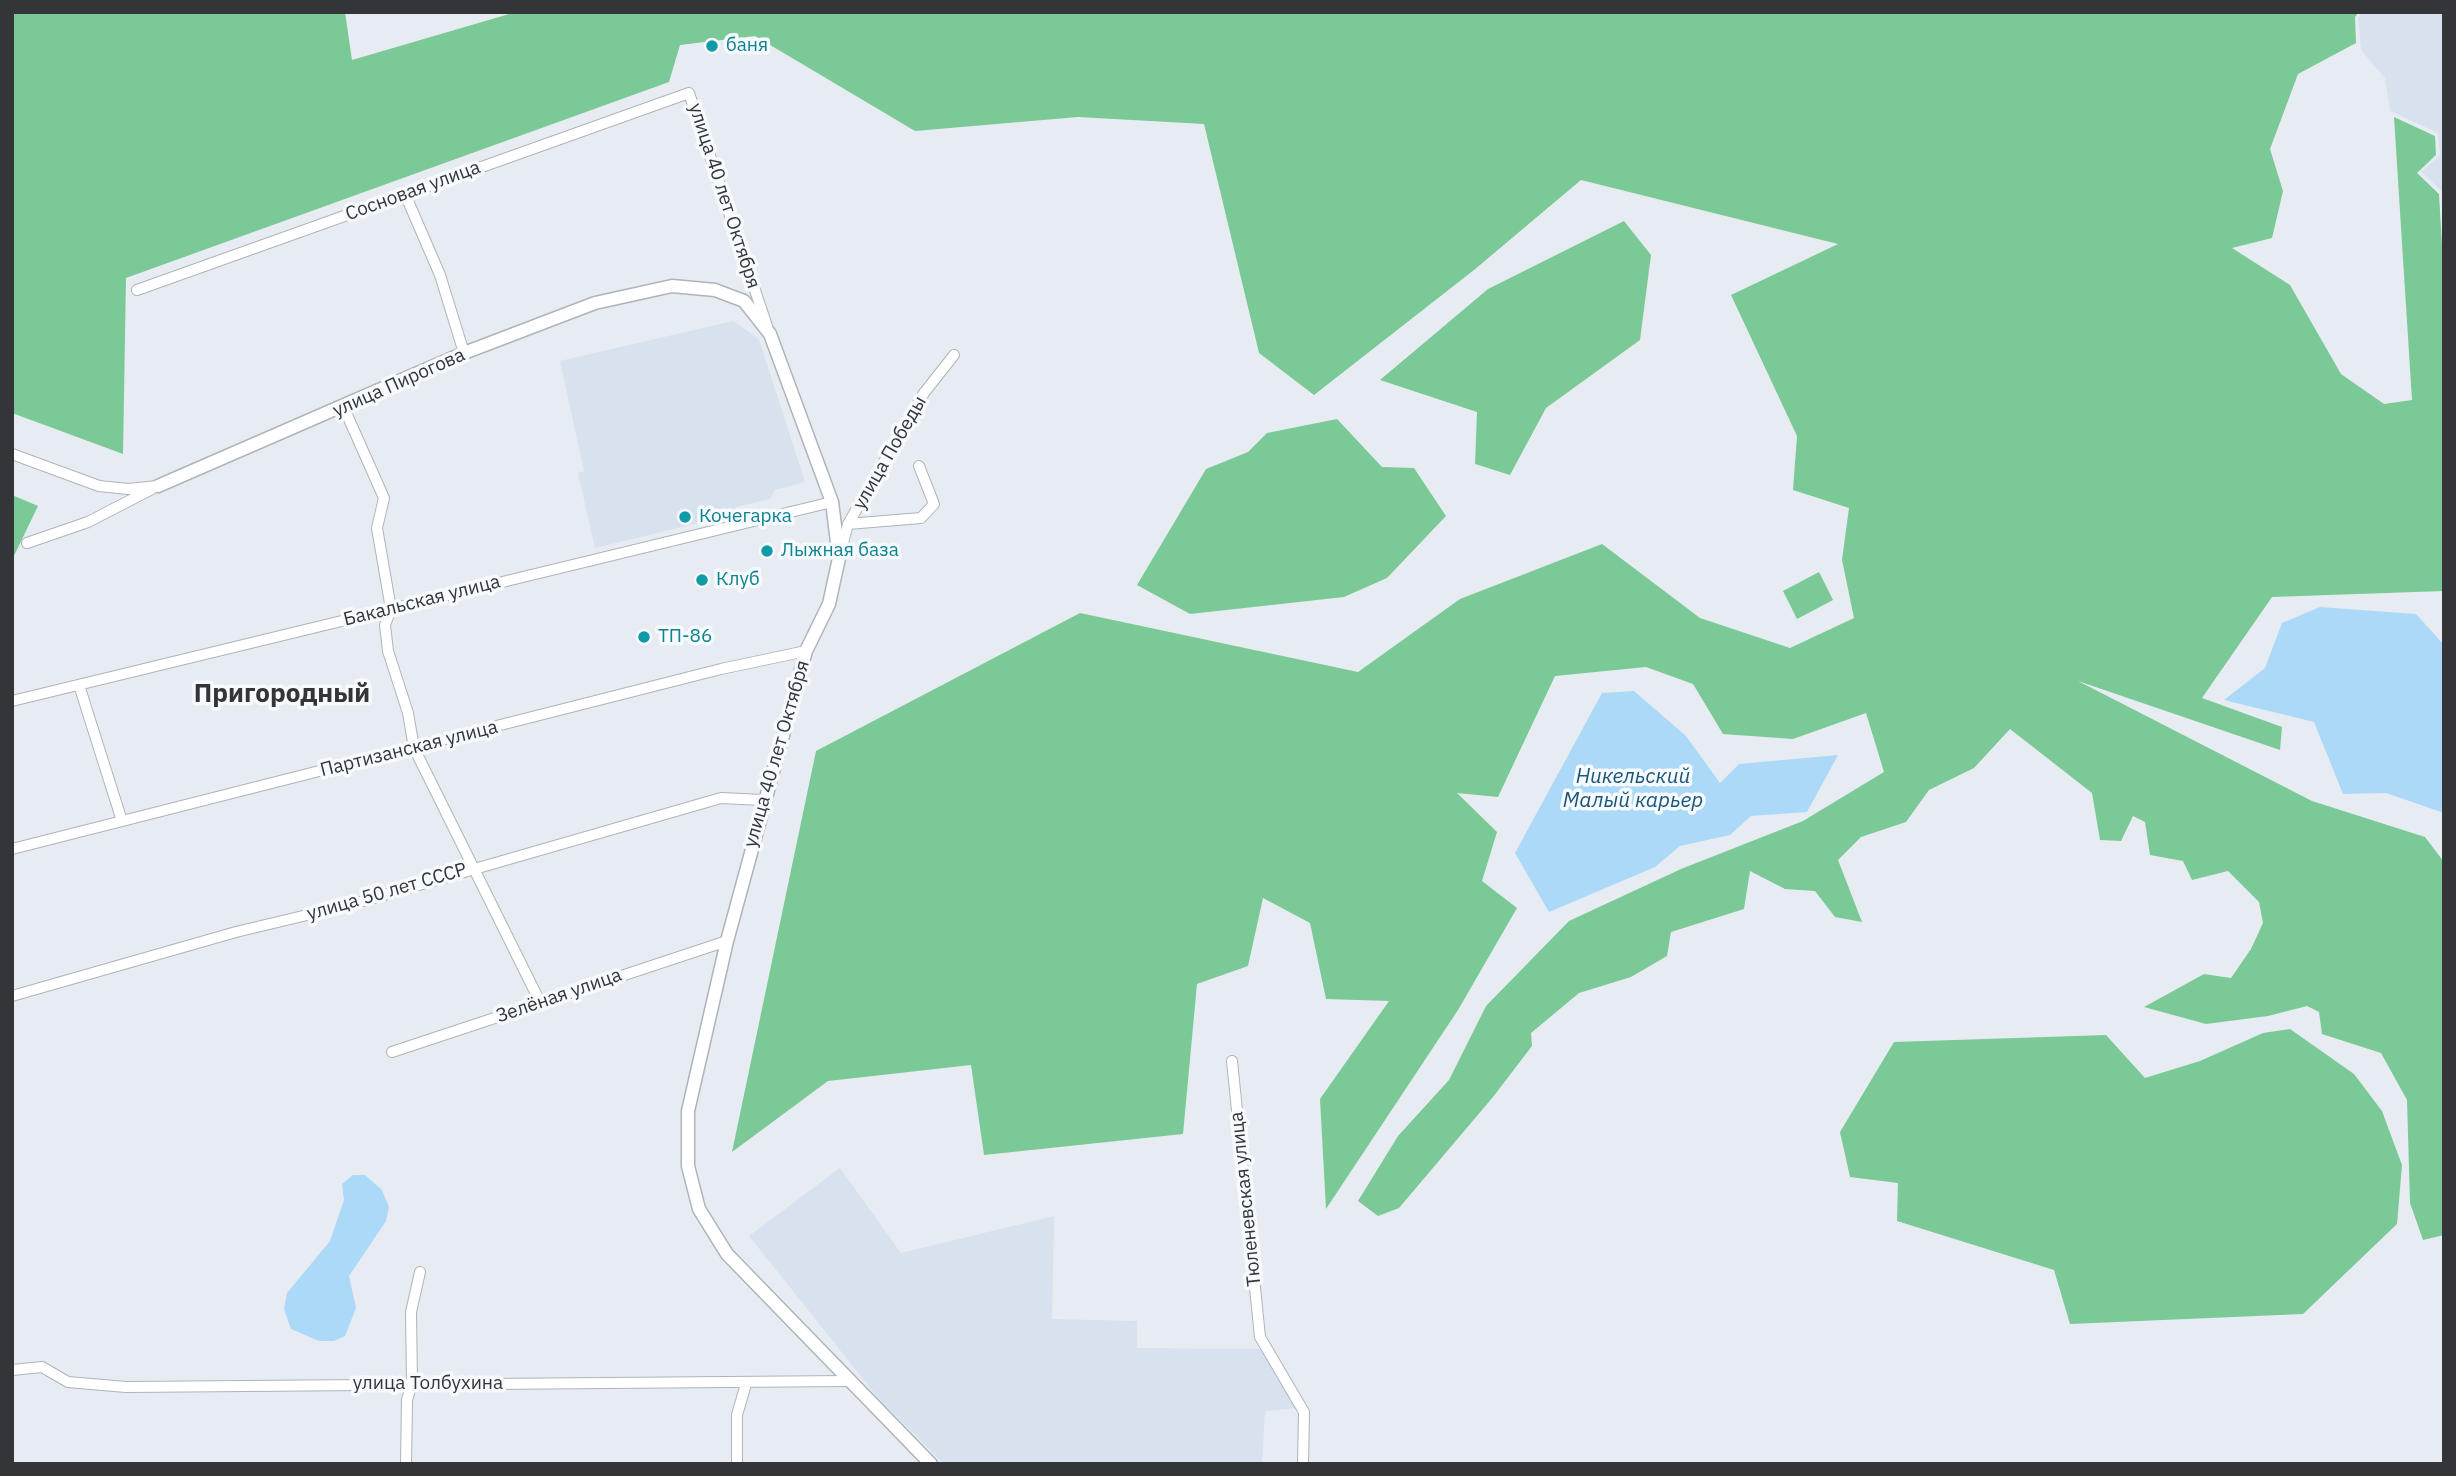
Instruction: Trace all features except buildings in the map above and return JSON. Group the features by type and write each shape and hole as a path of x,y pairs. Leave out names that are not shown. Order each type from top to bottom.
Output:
{"street":[{"name":"Сосновая улица","path":"137,290 689,93"},
{"name":"улица 40 лет Октября","path":"689,93 769,334 832,502 839,558 829,604 806,651 763,800 688,1111 686,1153 699,1209 727,1254 931,1464"},
{"path":"405,194 440,275 464,353"},
{"name":"улица Пирогова","path":"27,542 88,522 158,486 344,408 464,353 595,303 672,286 715,290 744,301 769,334"},
{"name":"улица Победы","path":"839,558 848,524 924,393 954,355"},
{"path":"344,408 384,498 377,528 391,609 385,625 388,650 408,713 414,748 476,868 541,1004"},
{"path":"12,454 99,486 128,489 158,486"},
{"path":"848,524 921,518 934,504 919,466"},
{"name":"Бакальская улица","path":"12,701 832,502"},
{"name":"Партизанская улица","path":"12,849 721,669 806,651"},
{"path":"79,685 122,821"},
{"name":"улица 50 лет СССР","path":"12,996 722,798 763,800"},
{"name":"Зелёная улица","path":"392,1052 727,941"},
{"name":"Тюленевская улица","path":"1233,1060 1259,1337 1304,1412 1303,1464"},
{"path":"406,1464 407,1400 412,1383 411,1312 420,1272"},
{"name":"улица Толбухина","path":"12,1370 42,1367 68,1382 126,1387 412,1383 746,1384 848,1381"},
{"path":"737,1464 737,1415 746,1384"}],"shaded area":[{"path":"2363,12 2444,12 2444,227 2443,192 2421,172 2440,155 2438,133 2390,111 2385,78 2361,50 2358,18"},
{"path":"733,321 759,339 805,482 775,490 770,499 736,507 737,514 595,548 578,473 584,471 560,361"},
{"path":"840,1168 901,1253 1054,1216 1052,1319 1137,1321 1137,1348 1263,1349 1278,1380 1296,1390 1296,1408 1265,1411 1262,1464 944,1464 879,1399 749,1236"}],"green space":[{"path":"12,12 345,12 352,60 516,12 2359,12 2355,17 2356,43 2298,74 2270,149 2283,191 2272,238 2232,248 2290,285 2341,374 2384,404 2412,400 2394,117 2435,136 2436,155 2417,173 2439,194 2444,279 2444,591 2272,597 2202,698 2282,727 2280,750 2078,681 2312,801 2425,837 2444,862 2444,1235 2423,1240 2410,1203 2407,1100 2381,1053 2322,1034 2319,1012 2307,1006 2268,1016 2206,1024 2144,1007 2204,974 2231,978 2251,949 2263,923 2259,902 2228,871 2192,880 2183,861 2150,855 2145,822 2133,816 2121,841 2100,840 2092,793 2010,729 1974,768 1929,790 1906,822 1861,837 1838,860 1862,922 1835,917 1815,891 1785,889 1750,871 1744,909 1671,932 1667,956 1631,977 1579,993 1531,1033 1532,1046 1493,1097 1399,1208 1378,1216 1358,1201 1398,1136 1449,1080 1486,1006 1569,921 1681,869 1803,821 1884,772 1866,713 1793,739 1723,734 1693,684 1646,667 1555,676 1498,797 1457,793 1497,832 1482,881 1517,908 1458,1010 1326,1209 1320,1099 1389,1001 1326,999 1310,923 1263,898 1248,966 1197,984 1183,1134 984,1155 971,1065 828,1081 732,1152 816,751 1080,613 1358,672 1460,599 1602,544 1700,618 1790,648 1854,618 1842,560 1849,508 1793,490 1797,436 1731,295 1838,244 1581,180 1474,270 1314,395 1259,353 1204,124 1078,117 915,131 755,36 680,45 669,82 126,278 123,454 12,413"},
{"path":"1624,221 1651,255 1640,340 1546,408 1510,475 1475,464 1477,412 1380,380 1488,289"},
{"path":"1337,419 1382,467 1414,468 1446,516 1387,578 1344,597 1190,614 1137,585 1206,469 1248,452 1267,433"},
{"path":"12,495 38,506 12,560"},
{"path":"1819,572 1833,600 1797,619 1783,591"},
{"path":"2290,1029 2354,1074 2382,1111 2402,1165 2397,1224 2303,1314 2070,1324 2054,1270 1897,1221 1898,1183 1850,1177 1840,1132 1894,1042 2106,1035 2145,1078 2200,1061 2263,1033"}],"water":[{"path":"2320,607 2416,614 2444,645 2444,813 2386,793 2343,794 2314,722 2224,700 2265,668 2282,623"},
{"name":"Никельский Малый карьер","path":"1634,691 1686,736 1720,783 1739,764 1838,755 1807,812 1751,816 1730,835 1680,846 1655,867 1549,912 1515,853 1602,693"},
{"path":"353,1175 365,1175 382,1190 389,1207 386,1221 349,1276 356,1308 345,1336 334,1341 319,1341 291,1329 284,1309 287,1293 330,1241 344,1200 342,1184"}],"place":[{"name":"баня","path":"712,46"},
{"name":"Кочегарка","path":"685,517"},
{"name":"Лыжная база","path":"767,551"},
{"name":"Клуб","path":"702,580"},
{"name":"ТП-86","path":"644,637"}],"district":[{"name":"Пригородный","path":"282,694"}]}
